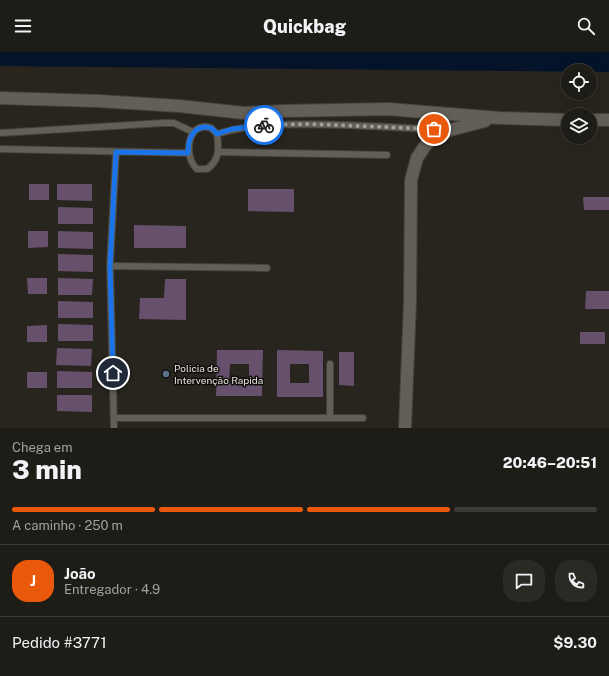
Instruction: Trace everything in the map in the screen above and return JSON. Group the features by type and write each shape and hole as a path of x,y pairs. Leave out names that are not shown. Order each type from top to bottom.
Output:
{"street":[{"path":"0,98 98,101 179,106 244,114 282,111 388,109 499,118 561,120"},
{"path":"405,428 410,302 411,180 417,158 425,146 434,137 450,130 499,118"},
{"path":"597,120 609,120"}],"lane":[{"path":"0,133 163,123 174,123 193,132"},
{"path":"217,134 232,129 266,125 309,124 450,130"},
{"path":"208,127 217,134 219,152 213,165 207,169 197,169 193,165 188,153 188,142 193,132 198,129 208,127"},
{"path":"0,149 188,153"},
{"path":"114,428 110,266 116,152"},
{"path":"219,152 387,155"},
{"path":"110,266 267,268"},
{"path":"330,364 330,418"},
{"path":"114,418 363,418"}],"water":[{"path":"0,52 609,52 609,72 597,72 597,64 561,64 561,72 0,66"}],"building":[{"path":"29,184 49,184 49,200 29,200"},
{"path":"57,184 92,184 92,201 57,200"},
{"path":"248,189 294,189 294,212 248,211"},
{"path":"583,197 609,197 609,210 584,210"},
{"path":"58,207 93,208 93,224 58,224"},
{"path":"134,225 186,226 186,248 134,248"},
{"path":"28,231 48,231 48,247 28,248"},
{"path":"58,231 93,232 93,249 58,248"},
{"path":"58,254 93,255 93,272 58,271"},
{"path":"27,278 47,278 47,294 28,294"},
{"path":"58,278 93,279 92,295 58,295"},
{"path":"165,279 186,279 186,320 139,319 140,298 164,298"},
{"path":"586,291 609,291 609,309 585,309"},
{"path":"58,301 93,302 93,318 58,318"},
{"path":"58,324 93,325 93,341 58,341"},
{"path":"47,325 47,342 27,342 27,326"},
{"path":"580,332 605,332 605,344 580,344"},
{"path":"57,348 92,349 91,366 56,365"},
{"path":"217,350 263,350 262,396 216,396","holes":["230,364 249,364 249,383 229,383"]},
{"path":"277,350 323,351 323,397 277,397","holes":["290,364 309,364 309,383 290,383"]},
{"path":"339,352 354,352 354,386 339,385"},
{"path":"57,371 92,372 92,388 57,388"},
{"path":"27,372 47,372 47,388 27,388"},
{"path":"57,395 92,395 92,412 57,411"}],"way so far":[{"path":"264,125 309,124 434,129"}],"place":[{"name":"Policia de Intervenção Rapida","path":"166,374"}],"route":[{"path":"113,373 110,266 116,152 188,153 188,142 190,137 193,132 203,127 211,128 217,134 232,129 264,125"}]}
